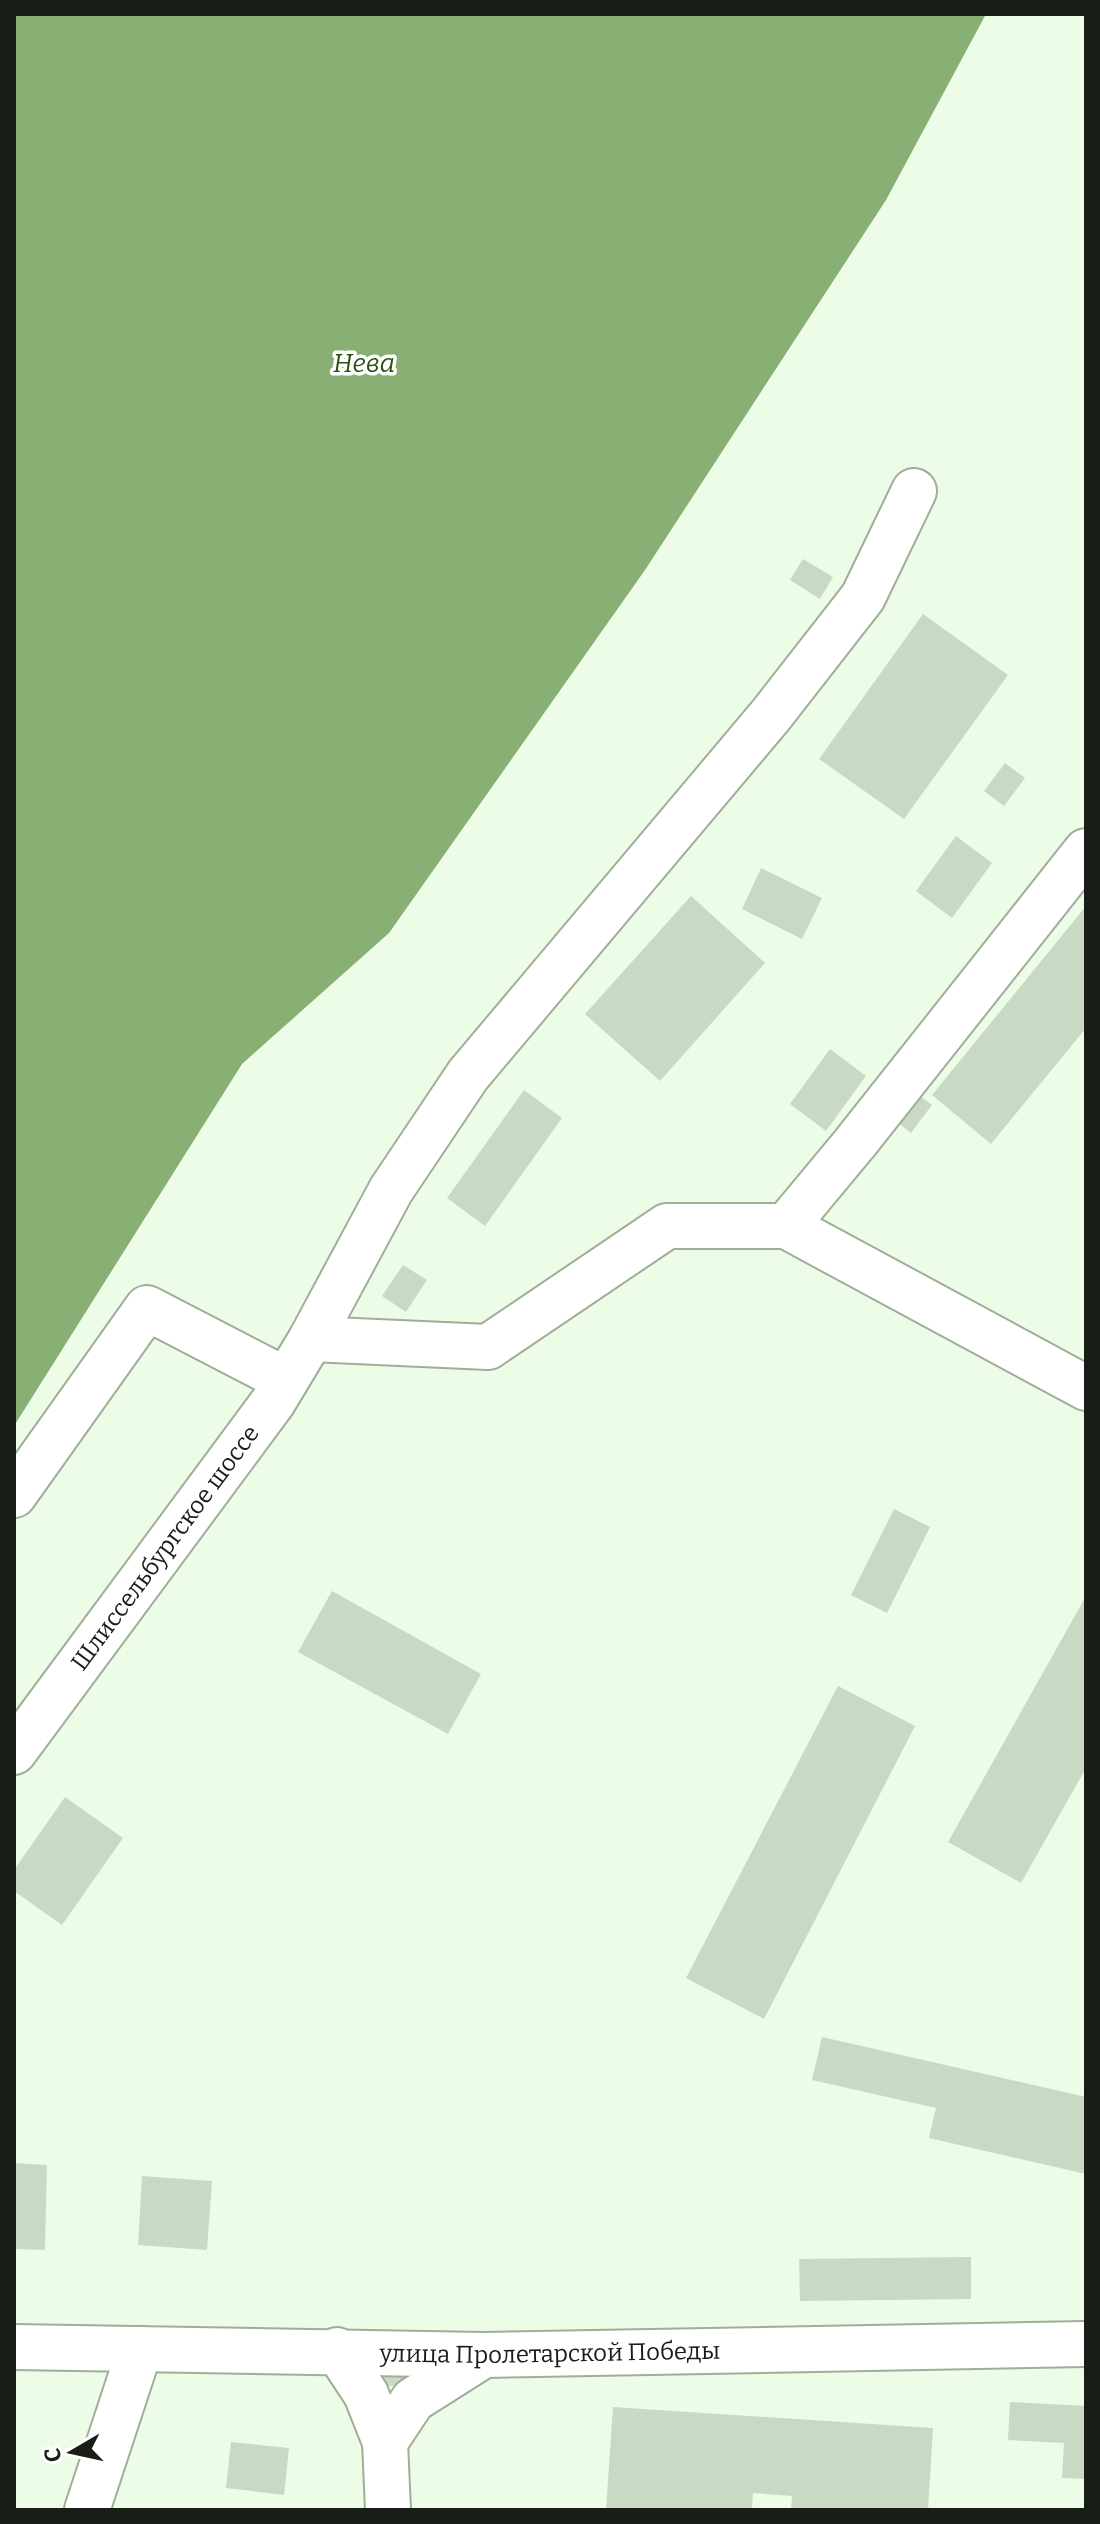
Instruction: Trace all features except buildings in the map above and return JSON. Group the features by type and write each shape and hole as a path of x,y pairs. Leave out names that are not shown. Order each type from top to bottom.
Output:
{"street":[{"name":"Шлиссельбургское шоссе","path":"14,1752 273,1402 311,1339 391,1190 468,1075 771,715 863,597 914,491"},
{"path":"786,1226 1086,851"},
{"path":"311,1339 488,1347 667,1226 786,1226 1086,1388"},
{"path":"14,1495 147,1308 286,1380"},
{"name":"улица Пролетарской Победы","path":"14,2347 337,2350 484,2355 1086,2344"},
{"path":"87,2510 140,2349"},
{"path":"337,2350 366,2394 385,2442 388,2510"},
{"path":"385,2442 413,2400 484,2355"}],"water":[{"name":"Нева","path":"14,14 986,14 886,200 645,570 389,933 242,1064 14,1426"}]}
